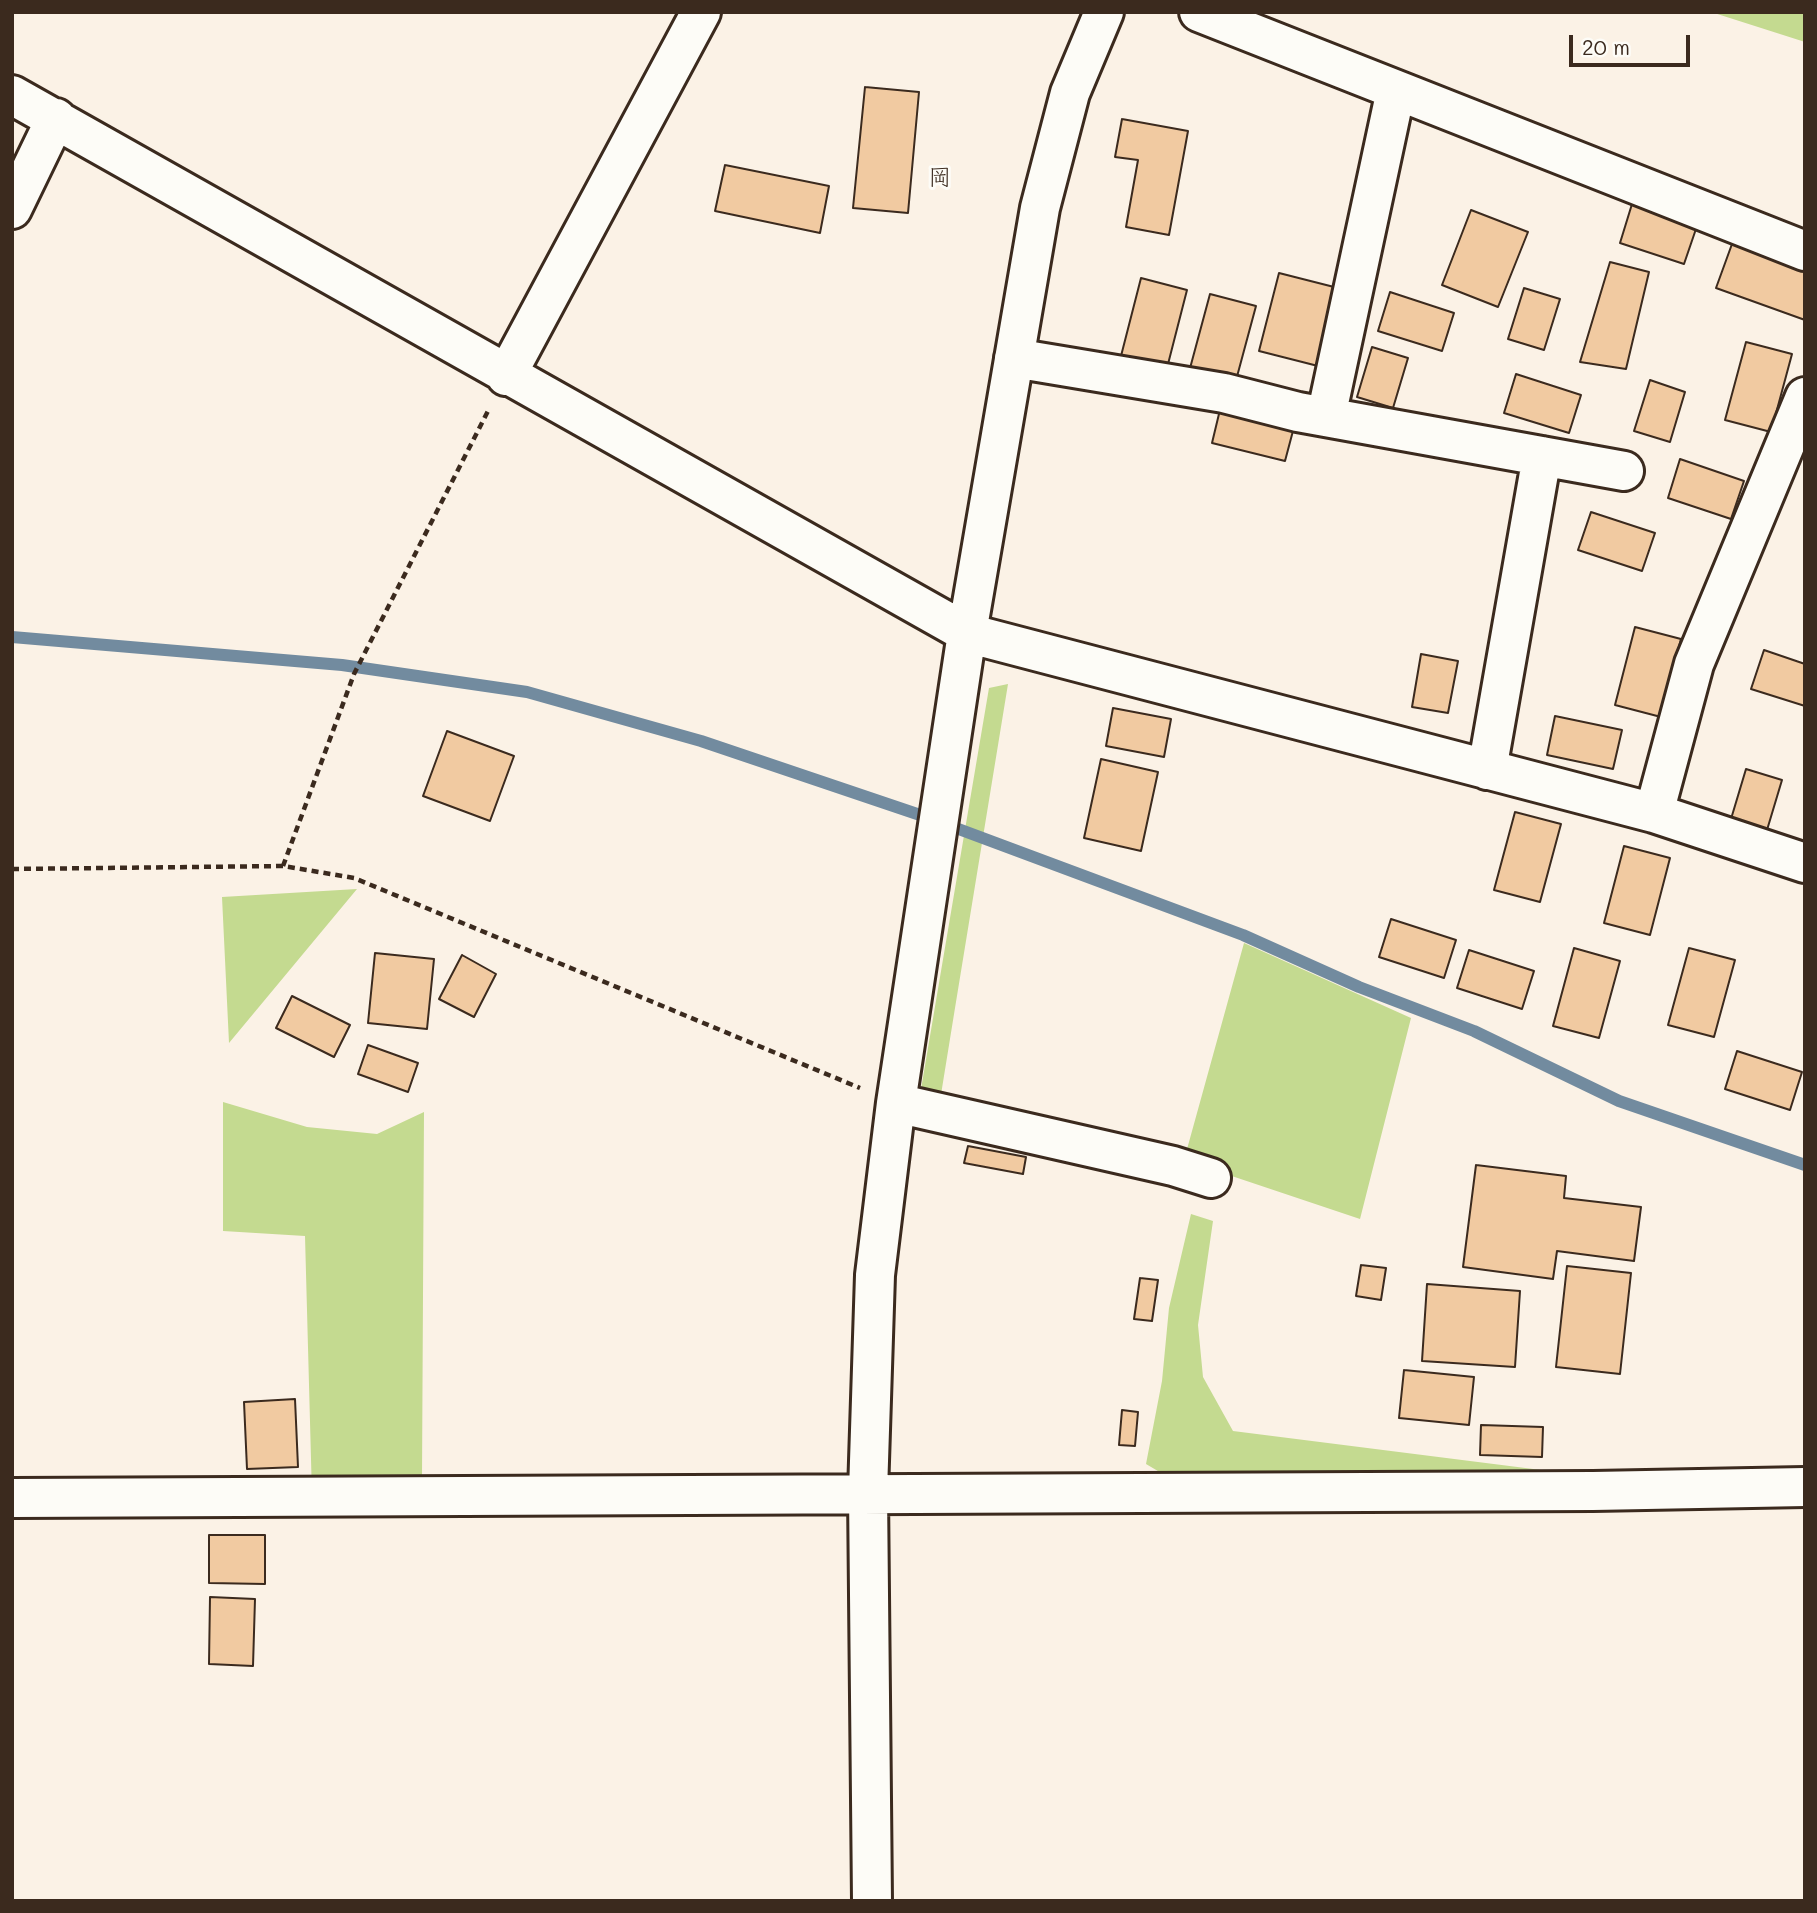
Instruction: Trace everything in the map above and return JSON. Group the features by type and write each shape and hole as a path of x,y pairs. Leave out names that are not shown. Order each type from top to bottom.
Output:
{"street":[{"path":"506,376 701,12"},
{"path":"872,1901 868,1492 875,1275 896,1103 967,633 1046,182 1070,93 1104,12"},
{"path":"1199,12 1805,251"},
{"path":"1326,416 1396,90"},
{"path":"12,96 56,118 506,376 967,633 1654,813 1805,863"},
{"path":"12,209 56,118"},
{"path":"1014,358 1224,393 1326,416 1625,471"},
{"path":"1654,813 1694,664 1805,397"},
{"path":"1487,770 1542,456"},
{"path":"896,1103 1173,1166 1212,1178"},
{"path":"12,1497 1593,1491 1805,1487"}],"path":[{"path":"283,866 354,674 506,376"},
{"path":"12,869 283,866 354,878 896,1103"}],"green space":[{"path":"1711,12 1805,12 1805,42"},
{"path":"1008,684 938,1113 920,1095 989,688"},
{"path":"357,889 229,1043 222,897"},
{"path":"1244,943 1411,1018 1360,1219 1184,1160"},
{"path":"223,1102 307,1127 377,1134 424,1112 422,1477 312,1496 305,1236 223,1231"},
{"path":"1191,1214 1213,1221 1198,1325 1203,1377 1233,1431 1549,1471 1530,1491 1168,1477 1146,1464 1162,1381 1169,1308"}],"building":[{"path":"865,87 919,92 908,213 853,208"},
{"path":"1122,119 1188,131 1169,235 1126,227 1138,160 1115,157"},
{"path":"725,165 829,186 820,233 715,211"},
{"path":"1632,204 1697,226 1684,264 1620,243"},
{"path":"1471,210 1528,232 1498,307 1442,285"},
{"path":"1732,244 1805,271 1805,320 1716,288"},
{"path":"1610,262 1649,272 1626,369 1580,362"},
{"path":"1279,273 1338,288 1318,366 1259,351"},
{"path":"1141,278 1187,290 1167,368 1121,356"},
{"path":"1524,288 1560,299 1544,350 1508,339"},
{"path":"1390,292 1454,313 1442,351 1378,331"},
{"path":"1210,294 1256,306 1235,384 1189,372"},
{"path":"1746,342 1792,354 1771,432 1725,420"},
{"path":"1372,347 1408,358 1393,408 1357,397"},
{"path":"1516,374 1581,395 1569,433 1504,413"},
{"path":"1650,380 1685,392 1670,442 1634,431"},
{"path":"1224,393 1298,412 1285,461 1212,443"},
{"path":"1680,459 1744,481 1731,519 1668,498"},
{"path":"1591,512 1655,533 1642,571 1578,550"},
{"path":"1635,627 1681,639 1661,717 1615,705"},
{"path":"1764,650 1805,664 1805,706 1751,689"},
{"path":"1421,654 1458,661 1448,713 1412,707"},
{"path":"1113,708 1171,719 1164,757 1106,746"},
{"path":"1555,716 1622,730 1613,769 1547,755"},
{"path":"447,731 514,756 490,821 423,796"},
{"path":"1101,759 1158,772 1141,851 1084,838"},
{"path":"1746,769 1782,780 1767,830 1731,819"},
{"path":"1515,812 1561,824 1540,902 1494,890"},
{"path":"1624,846 1670,858 1650,935 1604,923"},
{"path":"1391,919 1456,940 1444,978 1379,957"},
{"path":"1574,948 1620,961 1599,1038 1553,1026"},
{"path":"1689,948 1735,960 1714,1037 1668,1025"},
{"path":"1469,950 1534,971 1522,1009 1457,988"},
{"path":"375,953 434,959 427,1029 368,1023"},
{"path":"462,955 496,974 474,1017 439,999"},
{"path":"292,996 350,1025 334,1057 276,1028"},
{"path":"368,1045 418,1063 408,1092 358,1074"},
{"path":"1737,1051 1802,1072 1790,1110 1725,1089"},
{"path":"968,1146 1026,1157 1023,1174 964,1163"},
{"path":"1476,1165 1566,1176 1564,1198 1641,1207 1634,1261 1557,1251 1553,1279 1463,1267"},
{"path":"1361,1265 1386,1268 1381,1300 1356,1296"},
{"path":"1567,1266 1631,1273 1620,1374 1556,1367"},
{"path":"1140,1278 1158,1280 1152,1321 1134,1319"},
{"path":"1427,1284 1520,1291 1515,1367 1422,1361"},
{"path":"1404,1370 1474,1377 1469,1425 1399,1418"},
{"path":"295,1399 298,1467 247,1469 244,1402"},
{"path":"1122,1410 1138,1412 1135,1446 1119,1445"},
{"path":"1481,1425 1543,1427 1542,1457 1480,1455"},
{"path":"209,1535 265,1535 265,1584 209,1583"},
{"path":"210,1597 255,1599 253,1666 209,1664"}],"waterway":[{"path":"12,637 342,665 527,692 701,741 929,818 1243,935 1359,987 1474,1031 1619,1101 1805,1165"}],"district":[{"name":"岡","path":"940,178"}]}
